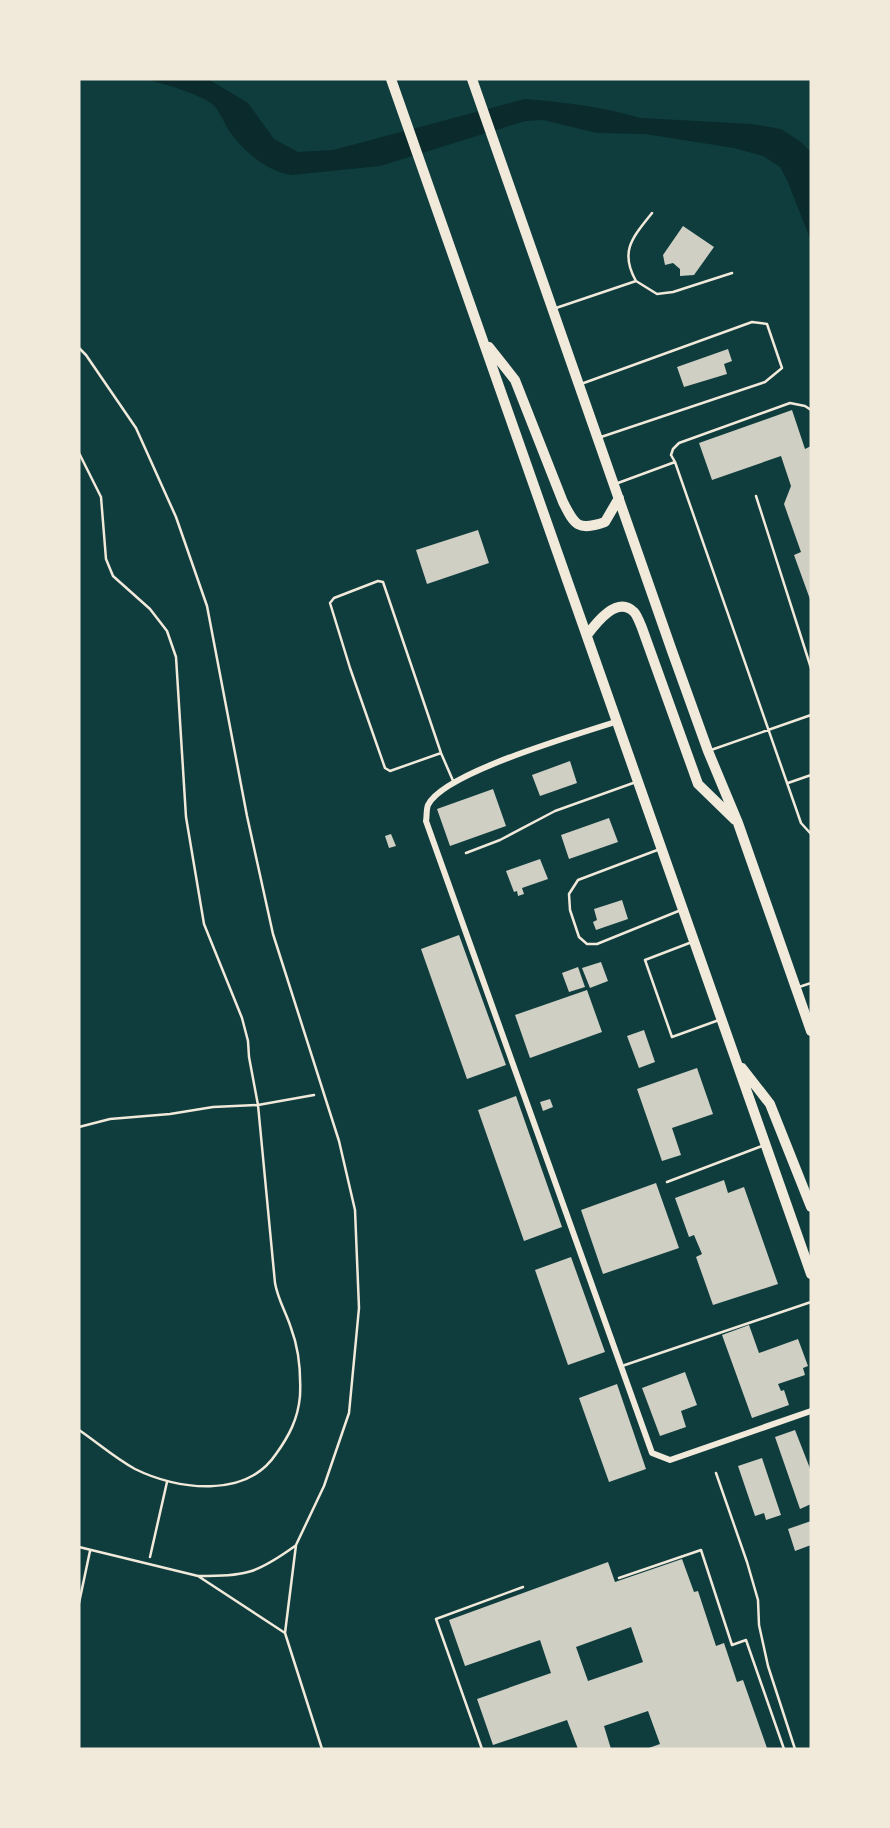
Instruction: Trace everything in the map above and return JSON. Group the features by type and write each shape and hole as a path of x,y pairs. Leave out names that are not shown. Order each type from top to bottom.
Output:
{"main road":[{"path":"391,79 811,1274"},
{"path":"473,79 708,751 738,823 811,1031"},
{"path":"484,342 515,380 572,520 580,526 589,527 605,522 619,498"},
{"path":"587,635 603,615 614,608 625,607 635,612 698,784 738,823"},
{"path":"736,1059 769,1104 811,1207"}],"street":[{"path":"618,721 493,764 454,783 427,806 426,821 652,1453 661,1459 670,1460 811,1411"}],"lane":[{"path":"652,213 632,238 629,248 628,266 636,281 657,294 673,292 732,273"},
{"path":"552,309 636,281"},
{"path":"580,385 752,322 766,324 782,368 765,382 597,438"},
{"path":"79,348 136,428 176,517 207,606 247,816 273,934 339,1141 355,1210 359,1308 349,1413 324,1486 296,1545 285,1633 322,1749"},
{"path":"811,410 790,403 679,443 671,455 801,823 811,834"},
{"path":"615,484 675,462"},
{"path":"756,496 811,668"},
{"path":"441,753 390,771 385,768 330,603 334,598 378,581 383,582 441,753 454,783"},
{"path":"708,751 811,715"},
{"path":"788,783 811,775"},
{"path":"466,853 500,840 555,811 639,781"},
{"path":"663,848 578,880 569,894 570,910 579,937 587,944 597,944 684,909"},
{"path":"695,941 645,960 671,1037 722,1019"},
{"path":"796,988 811,983"},
{"path":"667,1182 765,1145"},
{"path":"621,1366 811,1302"},
{"path":"716,1473 758,1600 759,1625 768,1666 795,1749"},
{"path":"79,1548 198,1576 240,1576 269,1565 296,1545"},
{"path":"79,1602 90,1550"},
{"path":"198,1576 285,1633"}],"path":[{"path":"79,453 101,497 106,559 113,576 150,609 167,631 176,657 186,817 204,924 245,1029 258,1105 275,1283 278,1300 292,1328 299,1361 300,1396 297,1418 270,1464 239,1482 222,1485 194,1486 167,1482 114,1457 79,1430"},
{"path":"79,1127 110,1119 213,1107 258,1105 324,1093"},
{"path":"149,1564 167,1482"},
{"path":"619,1578 701,1550 732,1645 746,1640 784,1749"},
{"path":"482,1749 436,1619 523,1587"}],"water":[{"path":"145,79 208,79 248,103 274,139 298,152 333,150 525,99 584,106 641,118 752,124 781,129 811,152 811,241 780,167 763,156 734,148 645,134 597,133 543,120 525,121 380,166 292,175 274,170 249,154 230,132 220,113 206,100"}],"building":[{"path":"683,226 714,247 694,275 680,276 680,269 673,263 665,265 663,255"},
{"path":"728,349 732,361 724,364 727,374 684,387 677,367"},
{"path":"792,410 805,449 811,446 811,602 794,555 801,552 784,504 791,486 781,456 712,480 699,443"},
{"path":"478,530 489,563 427,584 416,550"},
{"path":"570,761 577,783 540,796 532,775"},
{"path":"493,789 506,826 450,846 437,809"},
{"path":"609,818 618,842 569,859 561,835"},
{"path":"391,834 396,846 389,848 385,836"},
{"path":"540,859 548,879 522,888 524,894 518,896 506,871"},
{"path":"622,900 628,919 596,930 593,922 597,920 594,909"},
{"path":"459,935 506,1065 467,1079 421,949"},
{"path":"601,962 608,981 590,988 582,968"},
{"path":"578,967 585,987 569,992 562,973"},
{"path":"587,990 602,1032 530,1058 515,1015"},
{"path":"644,1030 655,1062 639,1068 627,1036"},
{"path":"697,1068 713,1114 672,1128 681,1155 662,1161 637,1089"},
{"path":"516,1096 562,1227 524,1241 478,1110"},
{"path":"550,1099 553,1107 543,1111 540,1102"},
{"path":"724,1180 728,1193 744,1187 778,1284 713,1305 696,1257 702,1254 694,1235 689,1237 675,1198"},
{"path":"656,1183 679,1248 603,1274 581,1210"},
{"path":"571,1257 605,1352 568,1365 535,1270"},
{"path":"749,1325 759,1353 798,1339 808,1366 803,1368 805,1375 778,1384 781,1391 784,1390 789,1405 752,1418 722,1335"},
{"path":"685,1372 697,1405 681,1411 686,1427 660,1436 642,1388"},
{"path":"617,1384 646,1469 609,1482 579,1398"},
{"path":"795,1430 811,1471 811,1504 800,1509 775,1437"},
{"path":"762,1458 781,1515 766,1520 764,1513 755,1516 738,1466"},
{"path":"811,1521 811,1545 795,1551 788,1529"},
{"path":"682,1559 694,1592 698,1591 716,1646 724,1643 737,1682 743,1680 767,1748 646,1749 660,1744 648,1711 604,1726 611,1749 578,1749 567,1720 493,1745 477,1699 551,1673 540,1640 465,1666 449,1620 608,1562 615,1582","holes":["631,1627 643,1662 588,1681 576,1647"]}]}
